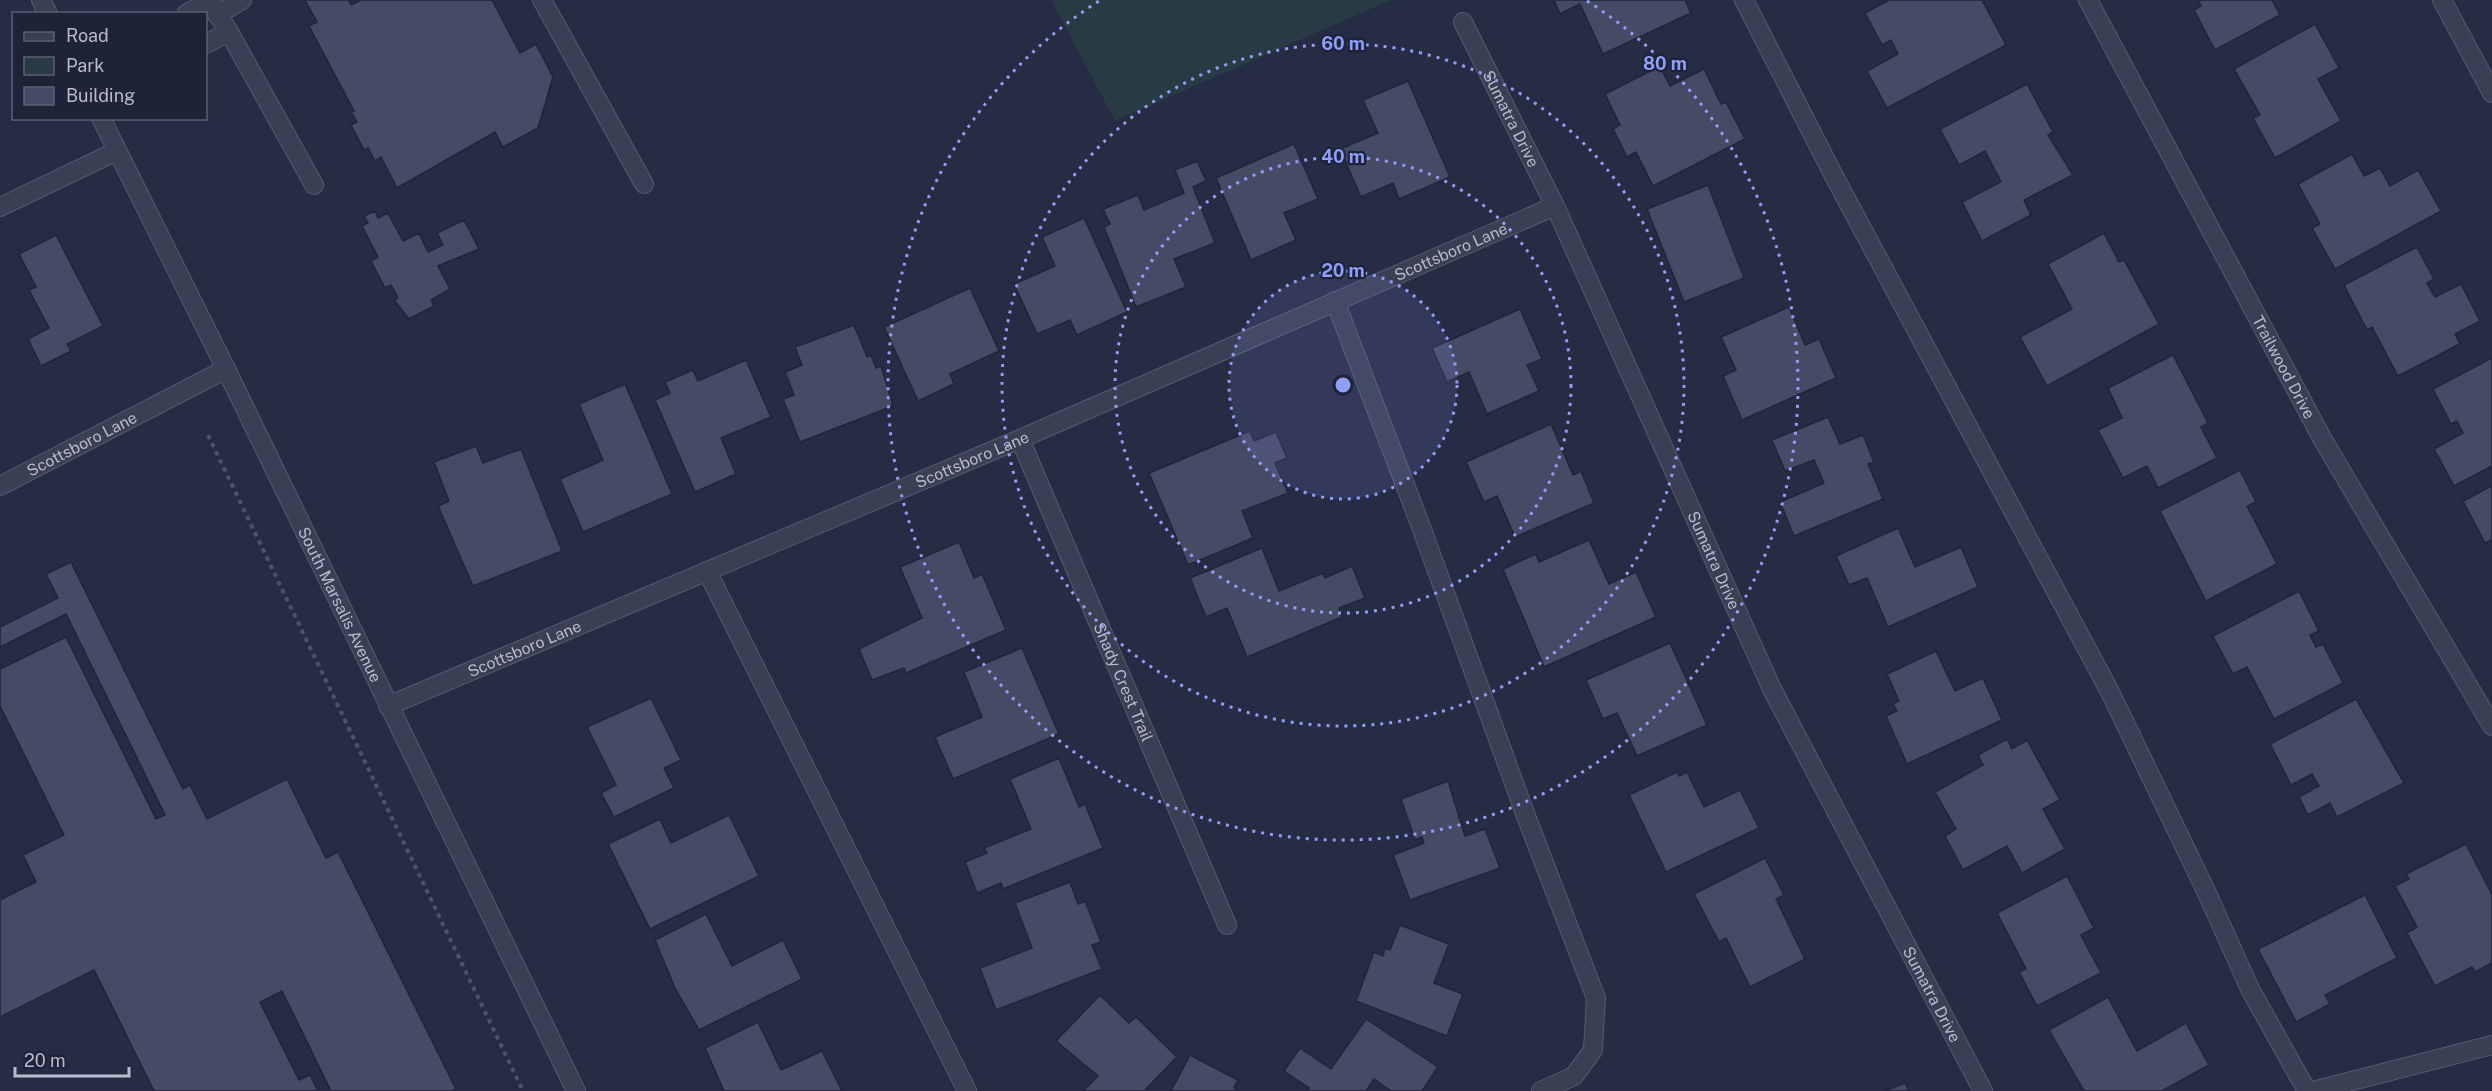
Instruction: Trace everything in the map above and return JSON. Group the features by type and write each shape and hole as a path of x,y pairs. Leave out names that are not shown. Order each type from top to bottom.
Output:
{"street":[{"path":"195,12 242,0"},
{"path":"542,0 644,184"},
{"path":"1744,0 1834,176 2110,692 2206,891 2250,989 2307,1091"},
{"name":"Trailwood Drive","path":"2088,0 2323,440 2492,726"},
{"path":"2442,0 2492,93"},
{"path":"213,8 229,32 314,184"},
{"name":"Sumatra Drive","path":"1463,22 1555,206 1772,689 1983,1091"},
{"path":"207,43 229,32"},
{"name":"South Marsalis Avenue","path":"101,120 226,369 576,1091"},
{"path":"0,207 117,151"},
{"name":"Scottsboro Lane","path":"388,705 1020,439 1555,206"},
{"path":"1335,301 1596,998 1593,1050 1574,1076 1541,1091"},
{"name":"Scottsboro Lane","path":"0,486 226,369"},
{"name":"Shady Crest Trail","path":"1020,439 1227,925"},
{"path":"707,571 967,1091"},
{"path":"2313,1091 2492,1045"}],"path":[{"path":"208,435 523,1091"}],"green space":[{"path":"1051,0 1391,0 1115,121"}],"building":[{"path":"305,0 349,0 351,5 361,0 492,0 520,53 536,44 553,77 538,128 503,147 495,132 397,188 381,157 375,161 368,148 364,150 351,125 357,122 351,112 354,111 309,26 317,22"},
{"path":"1554,0 1685,0 1691,13 1603,54 1580,4 1560,14"},
{"path":"1889,0 1982,0 2006,45 1887,108 1867,71 1898,54 1891,40 1882,45 1865,13"},
{"path":"2198,0 2272,0 2280,15 2215,50 2194,10 2201,6"},
{"path":"2315,24 2339,68 2318,79 2341,121 2275,158 2253,118 2260,115 2234,69"},
{"path":"1660,66 1670,86 1704,69 1721,104 1726,102 1745,139 1653,186 1636,152 1627,157 1613,129 1620,125 1605,94"},
{"path":"1408,81 1450,177 1399,199 1393,183 1361,197 1340,149 1378,133 1363,100"},
{"path":"2027,84 2053,132 2048,135 2073,175 2024,200 2031,215 1982,241 1962,202 2001,182 1985,151 1959,165 1940,129"},
{"path":"1294,144 1318,199 1284,213 1296,240 1251,260 1216,178"},
{"path":"2352,154 2364,176 2380,168 2390,186 2418,170 2441,211 2335,269 2312,228 2320,224 2298,184"},
{"path":"1197,161 1206,181 1193,187 1215,243 1174,259 1186,287 1136,307 1104,227 1110,224 1103,209 1138,195 1144,210 1184,193 1175,170"},
{"path":"1708,185 1744,278 1684,302 1647,209"},
{"path":"375,211 378,218 388,213 403,241 419,233 428,252 443,245 437,233 464,220 479,249 438,266 450,289 431,300 434,306 409,319 394,300 398,298 391,285 385,288 371,261 378,257 362,226 368,223 364,216"},
{"path":"1084,218 1127,312 1077,335 1070,320 1037,334 1014,284 1055,266 1042,237"},
{"path":"2104,233 2119,262 2124,260 2159,324 2047,386 2020,337 2072,309 2048,264"},
{"path":"56,235 103,326 67,344 71,351 41,366 28,339 49,328 29,290 36,287 19,254"},
{"path":"2417,247 2434,279 2427,283 2435,297 2461,284 2480,321 2455,334 2460,344 2398,376 2372,327 2367,330 2344,285"},
{"path":"970,288 999,351 950,374 954,384 918,401 884,327"},
{"path":"1789,307 1805,345 1819,339 1836,378 1742,420 1723,376 1736,370 1721,337"},
{"path":"1520,309 1542,359 1527,365 1539,391 1487,414 1469,372 1447,382 1432,348"},
{"path":"854,325 867,357 871,355 876,368 881,366 893,406 800,442 783,399 794,395 785,372 802,365 795,347"},
{"path":"2173,355 2208,423 2201,427 2217,458 2158,488 2147,466 2123,478 2098,430 2122,418 2108,388"},
{"path":"2492,358 2492,466 2454,486 2434,449 2463,433 2457,421 2451,424 2433,389"},
{"path":"746,360 771,417 721,438 736,474 695,492 655,400 670,393 665,382 693,370 698,381"},
{"path":"625,384 672,494 583,532 560,479 603,460 579,404"},
{"path":"1828,417 1840,444 1863,435 1874,462 1868,464 1883,499 1794,536 1780,502 1824,483 1814,460 1785,471 1772,440"},
{"path":"1551,424 1573,475 1581,471 1594,503 1515,537 1497,496 1484,502 1466,462"},
{"path":"1250,431 1254,441 1276,432 1287,458 1275,463 1288,493 1242,511 1253,538 1188,565 1149,473"},
{"path":"476,446 483,463 521,449 562,551 473,586 438,506 449,501 434,462"},
{"path":"2240,470 2256,502 2247,506 2277,564 2206,601 2160,511"},
{"path":"2492,486 2492,540 2485,543 2463,501"},
{"path":"1898,528 1915,567 1961,547 1978,587 1888,627 1867,578 1849,585 1836,556"},
{"path":"1589,540 1609,584 1636,572 1656,617 1544,667 1503,569 1536,554 1539,562"},
{"path":"959,542 974,578 982,574 1006,630 906,673 904,668 872,680 859,649 922,618 900,567"},
{"path":"1262,548 1279,591 1323,573 1325,578 1352,566 1365,598 1339,608 1342,617 1247,657 1227,608 1206,617 1190,578"},
{"path":"71,562 183,789 190,785 207,819 287,779 326,858 338,852 456,1089 452,1091 331,1091 282,991 260,1002 299,1080 310,1075 318,1091 154,1091 94,970 0,1017 0,900 36,882 23,855 64,835 0,706 0,669 66,637 156,819 165,815 66,614 0,647 0,627 58,598 46,574"},
{"path":"2299,591 2319,631 2310,635 2316,647 2323,644 2343,683 2274,719 2247,667 2233,674 2213,636"},
{"path":"1670,643 1707,725 1637,756 1617,713 1603,719 1586,680"},
{"path":"1022,648 1059,734 953,779 935,737 982,717 964,672"},
{"path":"1936,651 1955,691 1983,678 2002,720 1907,764 1886,716 1897,711 1893,704 1899,701 1887,674"},
{"path":"651,698 681,760 664,768 674,788 614,817 601,793 616,785 587,727"},
{"path":"2356,699 2404,783 2337,817 2330,803 2308,815 2299,797 2319,786 2312,774 2291,785 2270,744"},
{"path":"2007,739 2012,749 2027,740 2060,800 2043,809 2065,849 2022,873 2007,846 1963,870 1945,836 1956,829 1935,792 1983,765 1978,755"},
{"path":"1059,758 1079,807 1085,804 1103,848 1003,889 1001,883 977,893 965,862 987,853 984,848 1031,829 1010,779"},
{"path":"1677,772 1679,776 1687,772 1704,807 1740,790 1759,828 1666,872 1629,795"},
{"path":"1448,781 1465,836 1485,829 1500,868 1410,900 1393,855 1424,843 1422,837 1415,840 1401,799"},
{"path":"729,815 759,876 650,929 608,844 660,819 671,843"},
{"path":"2466,844 2492,895 2492,963 2475,972 2472,967 2435,986 2407,933 2417,927 2395,886 2409,879 2406,874"},
{"path":"1765,858 1784,895 1776,899 1805,959 1750,987 1726,938 1719,942 1694,894"},
{"path":"2067,876 2094,928 2081,935 2101,973 2037,1006 2019,972 2026,969 1997,913"},
{"path":"1070,882 1078,904 1085,901 1101,942 1092,945 1102,969 996,1010 980,968 1032,948 1015,903"},
{"path":"2365,895 2397,958 2325,995 2330,1004 2296,1022 2258,949"},
{"path":"706,914 732,966 783,940 802,979 699,1030 675,988 655,940"},
{"path":"1400,925 1449,944 1434,983 1463,994 1447,1036 1356,1001 1374,952 1383,956 1385,948 1390,950"},
{"path":"1100,995 1129,1023 1136,1017 1177,1057 1144,1091 1083,1091 1098,1076 1056,1041"},
{"path":"2108,997 2137,1051 2186,1023 2209,1065 2162,1091 2084,1091 2049,1030"},
{"path":"1366,1019 1438,1067 1422,1091 1391,1091 1374,1079 1366,1091 1307,1091 1309,1088 1284,1071 1300,1048 1331,1069"},
{"path":"758,1022 781,1070 822,1051 842,1091 724,1091 705,1048"},
{"path":"1190,1055 1238,1080 1234,1088 1239,1091 1171,1091"},
{"path":"1905,1083 1909,1091 1885,1091"}]}
